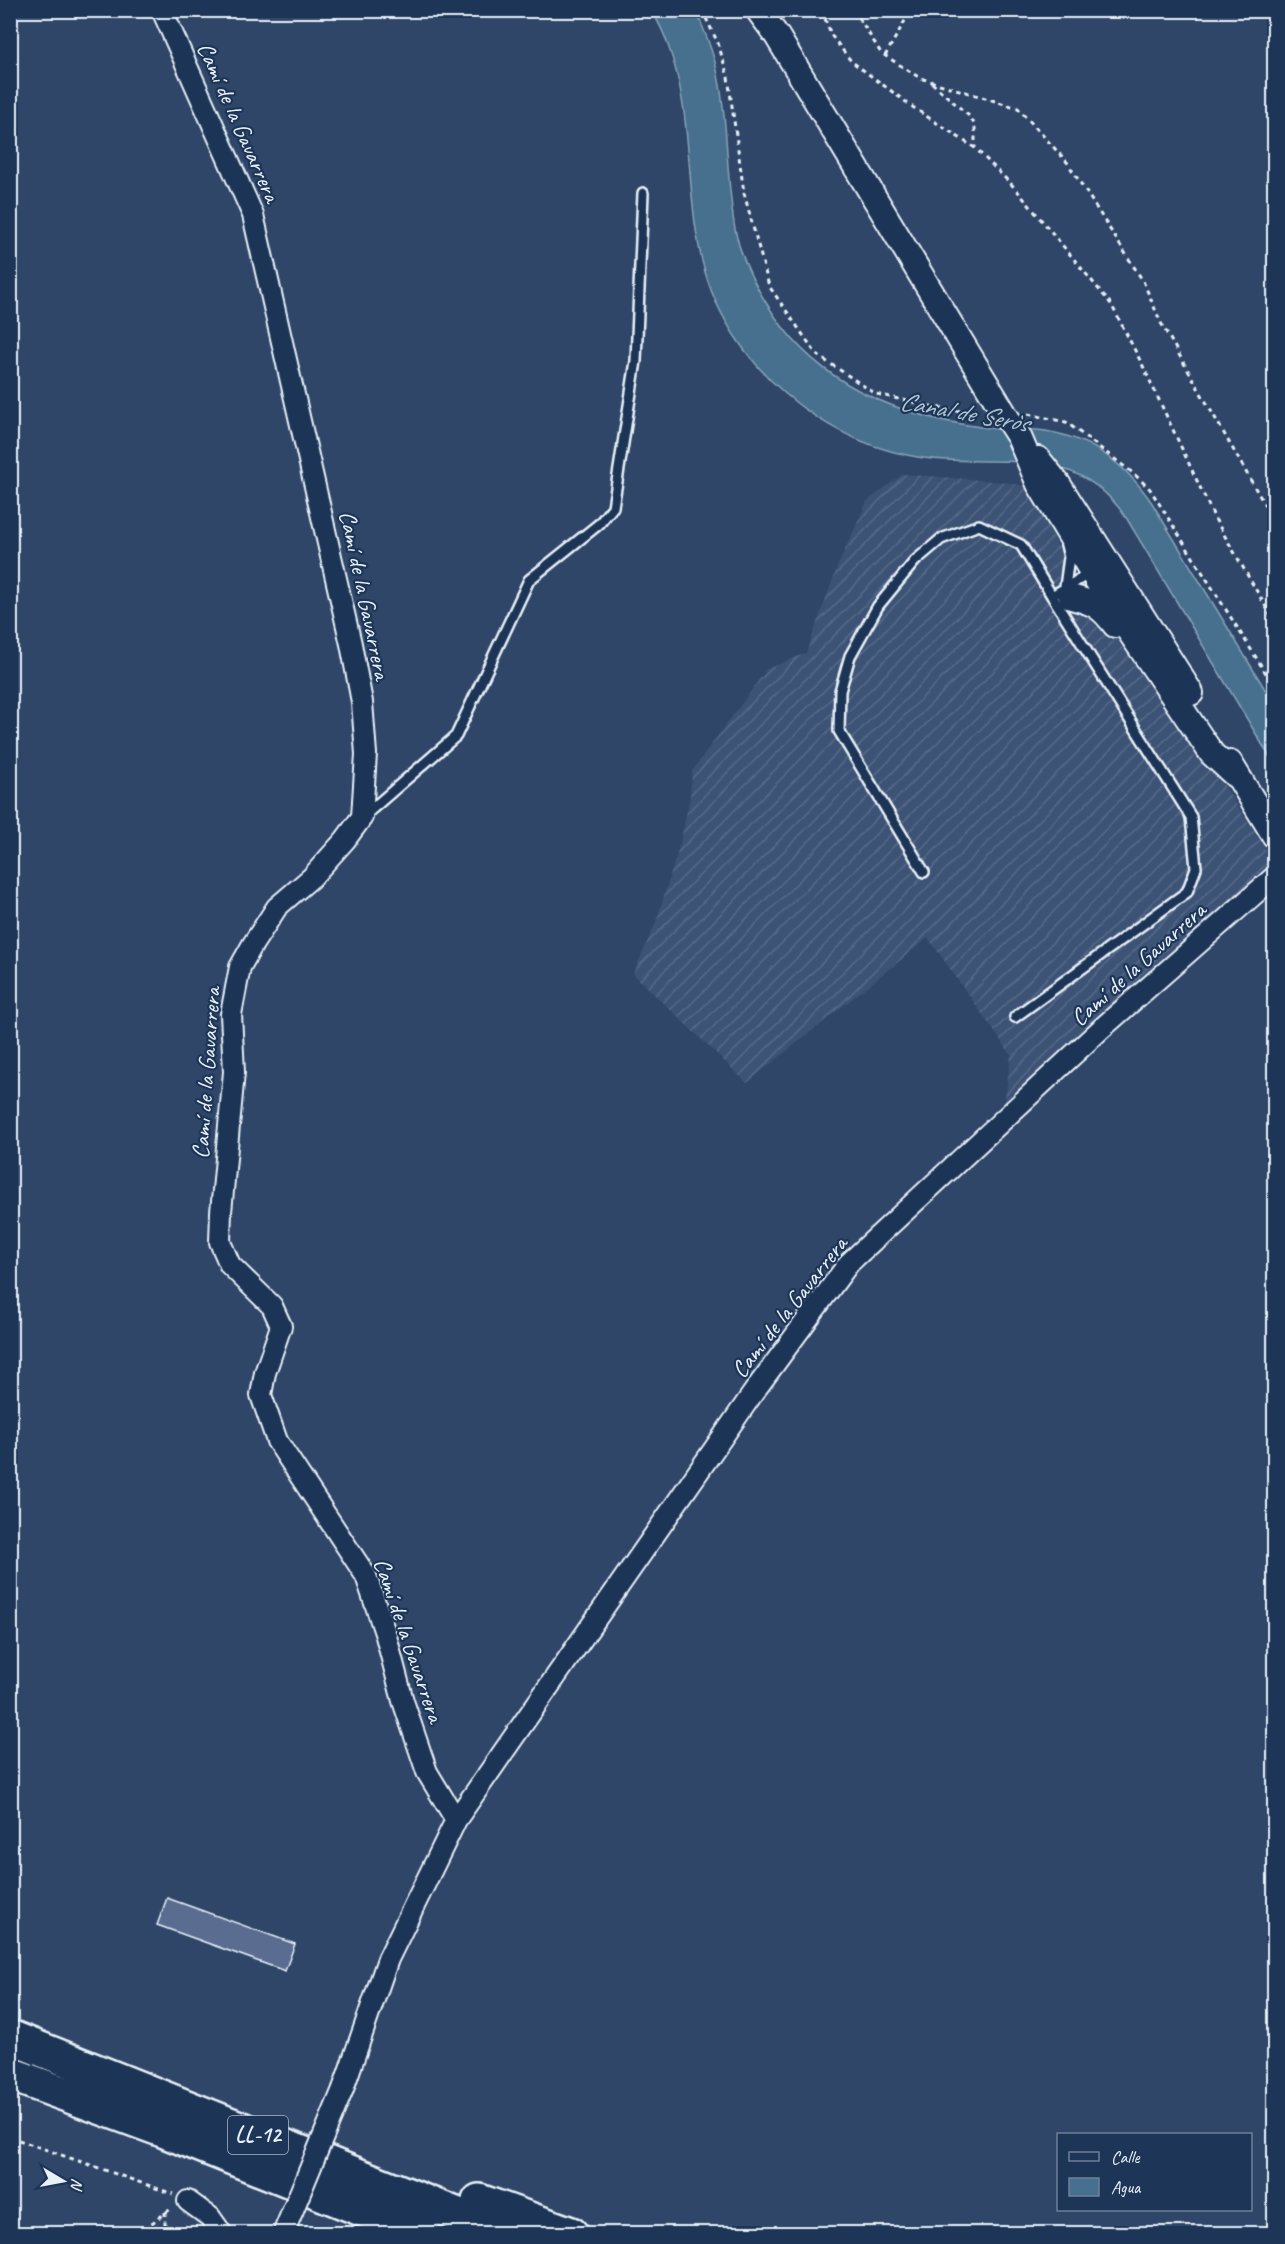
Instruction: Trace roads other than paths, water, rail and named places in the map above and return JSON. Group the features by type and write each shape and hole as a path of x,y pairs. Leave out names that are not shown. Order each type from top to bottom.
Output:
{"highway":[{"name":"LL-12","path":"10,2037 506,2234"},
{"name":"LL-12","path":"10,2074 261,2169 424,2234"},
{"path":"173,2102 334,2149 571,2234"},
{"path":"261,2169 342,2217 376,2234"}],"street":[{"name":"Camí de la Gavarrera","path":"162,10 253,215 351,644 362,702 366,754 362,817 312,877 277,907 240,967 231,1014 234,1072 220,1212 220,1242 230,1265 272,1306 277,1316 281,1326 265,1373 261,1395 275,1433 314,1499 366,1576 427,1772 456,1820"},
{"path":"758,10 777,36 1051,489 1166,669"},
{"path":"1051,489 1059,517 1092,571 1108,581 1166,669 1206,718 1236,776 1275,836"},
{"path":"1051,489 1093,558 1092,571"},
{"path":"1062,597 1083,600 1103,610 1124,637 1143,668 1166,669"},
{"name":"Camí de la Gavarrera","path":"283,2234 343,2089 388,1959 456,1820 758,1386 849,1263 1102,1028 1275,877"},
{"path":"188,2201 210,2217 222,2234"}],"lane":[{"path":"362,817 456,736 529,580 599,524 613,507 636,361 643,193"},
{"path":"1059,517 1069,557 1062,597"},
{"path":"924,872 839,731 840,691 850,656 878,606 915,561 941,539 979,525 1021,545 1062,597 1191,817 1196,868 1187,892 1016,1017"},
{"path":"1062,597 1092,571"}],"water":[{"path":"652,11 696,11 699,17 713,55 723,103 732,208 738,240 750,274 774,315 794,341 844,382 901,409 964,425 1055,433 1072,438 1103,453 1130,475 1152,503 1274,704 1274,764 1127,519 1105,493 1081,476 1055,467 1028,462 938,459 907,455 861,441 818,418 798,404 762,371 746,352 722,313 705,272 694,216 683,103 666,38"}],"water label":[{"name":"Canal de Seròs","path":"964,412"}]}
